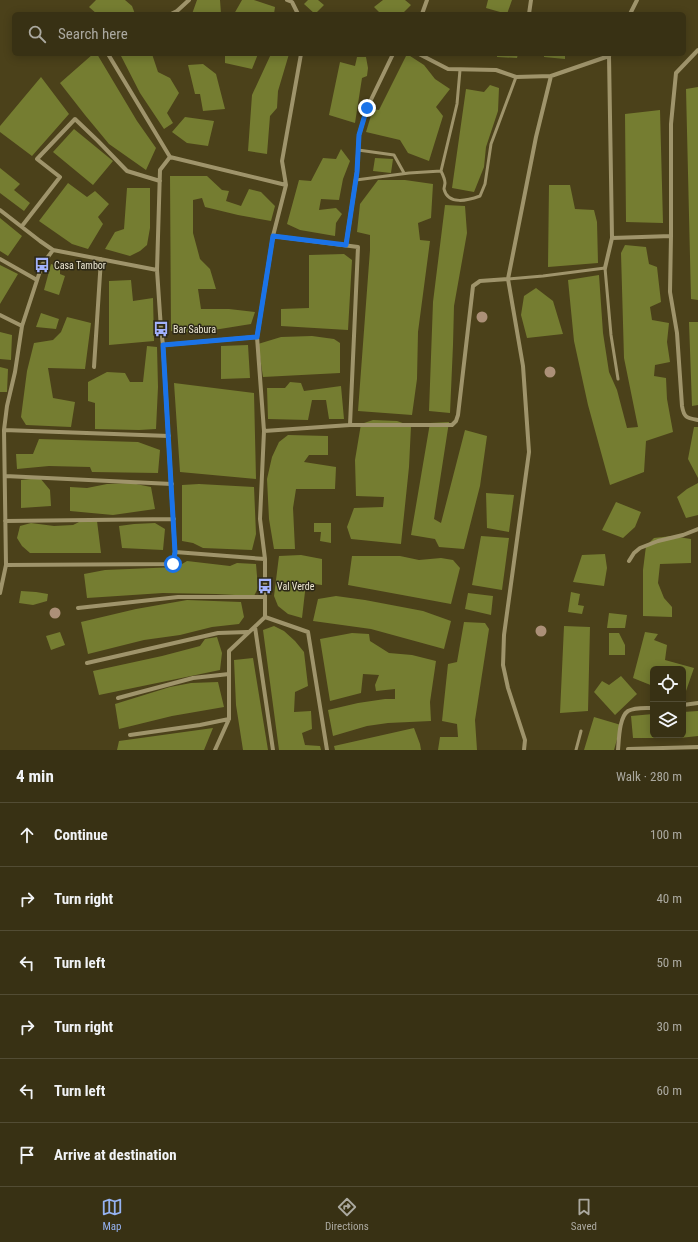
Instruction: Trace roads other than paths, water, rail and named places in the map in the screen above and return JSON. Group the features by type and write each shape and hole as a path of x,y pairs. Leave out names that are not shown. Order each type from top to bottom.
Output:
{"street":[{"path":"175,12 188,0"},
{"path":"287,0 293,1 297,12"},
{"path":"423,12 427,0"},
{"path":"529,12 531,0"},
{"path":"631,12 637,0"},
{"path":"698,50 676,73 671,124 670,292 677,333 683,414 688,419 698,420"},
{"path":"109,56 170,157 286,185"},
{"path":"215,750 229,719 229,651 265,617 264,559 260,519 264,431 257,337 273,236 286,185 282,161 301,56"},
{"path":"346,245 356,180 359,135 367,108 392,56"},
{"path":"423,56 448,69 496,70 516,77 551,76 607,56"},
{"path":"605,268 612,238 610,56"},
{"path":"524,750 525,740 508,688 503,665 504,635 529,452 523,366 508,279 536,137 551,76"},
{"path":"22,226 60,177 37,159 75,119 98,140 127,171 160,181"},
{"path":"6,565 173,564 175,552 174,518 157,270 160,170 170,157"},
{"path":"0,210 53,250 157,270"},
{"path":"273,236 358,247 350,425"},
{"path":"612,238 671,236"},
{"path":"0,593 6,565 4,430 7,406 15,372 22,326 42,265 53,250"},
{"path":"0,259 37,280"},
{"path":"94,367 101,259"},
{"path":"264,431 350,425 452,425 456,421 458,415 473,286 480,281 508,279"},
{"path":"0,315 22,326"},
{"path":"163,345 257,337"},
{"path":"4,430 169,436"},
{"path":"5,476 172,484"},
{"path":"0,506 5,507"},
{"path":"5,521 174,518"},
{"path":"629,561 634,552 640,548 698,529"},
{"path":"175,552 264,559"},
{"path":"78,608 178,597 265,597"},
{"path":"265,617 308,632 327,750"},
{"path":"255,627 272,750"},
{"path":"88,663 218,633 249,632"},
{"path":"118,698 193,678 229,674"},
{"path":"686,705 698,703"},
{"path":"618,750 622,718 627,712 635,709 650,708"},
{"path":"130,735 200,725 229,719"},
{"path":"628,749 681,749 698,747"}],"lane":[{"path":"460,70 457,104 442,171 445,181 444,189 448,196 456,201 468,200 480,196 484,184 491,144 516,77"},
{"path":"358,150 394,155 404,173"},
{"path":"356,180 404,173 442,171"},
{"path":"508,279 605,268 611,335 618,379"},
{"path":"576,750 581,731"}],"place":[{"name":"Casa Tambor","path":"42,265"},
{"name":"Bar Sabura","path":"161,329"},
{"name":"Val Verde","path":"265,586"}]}
